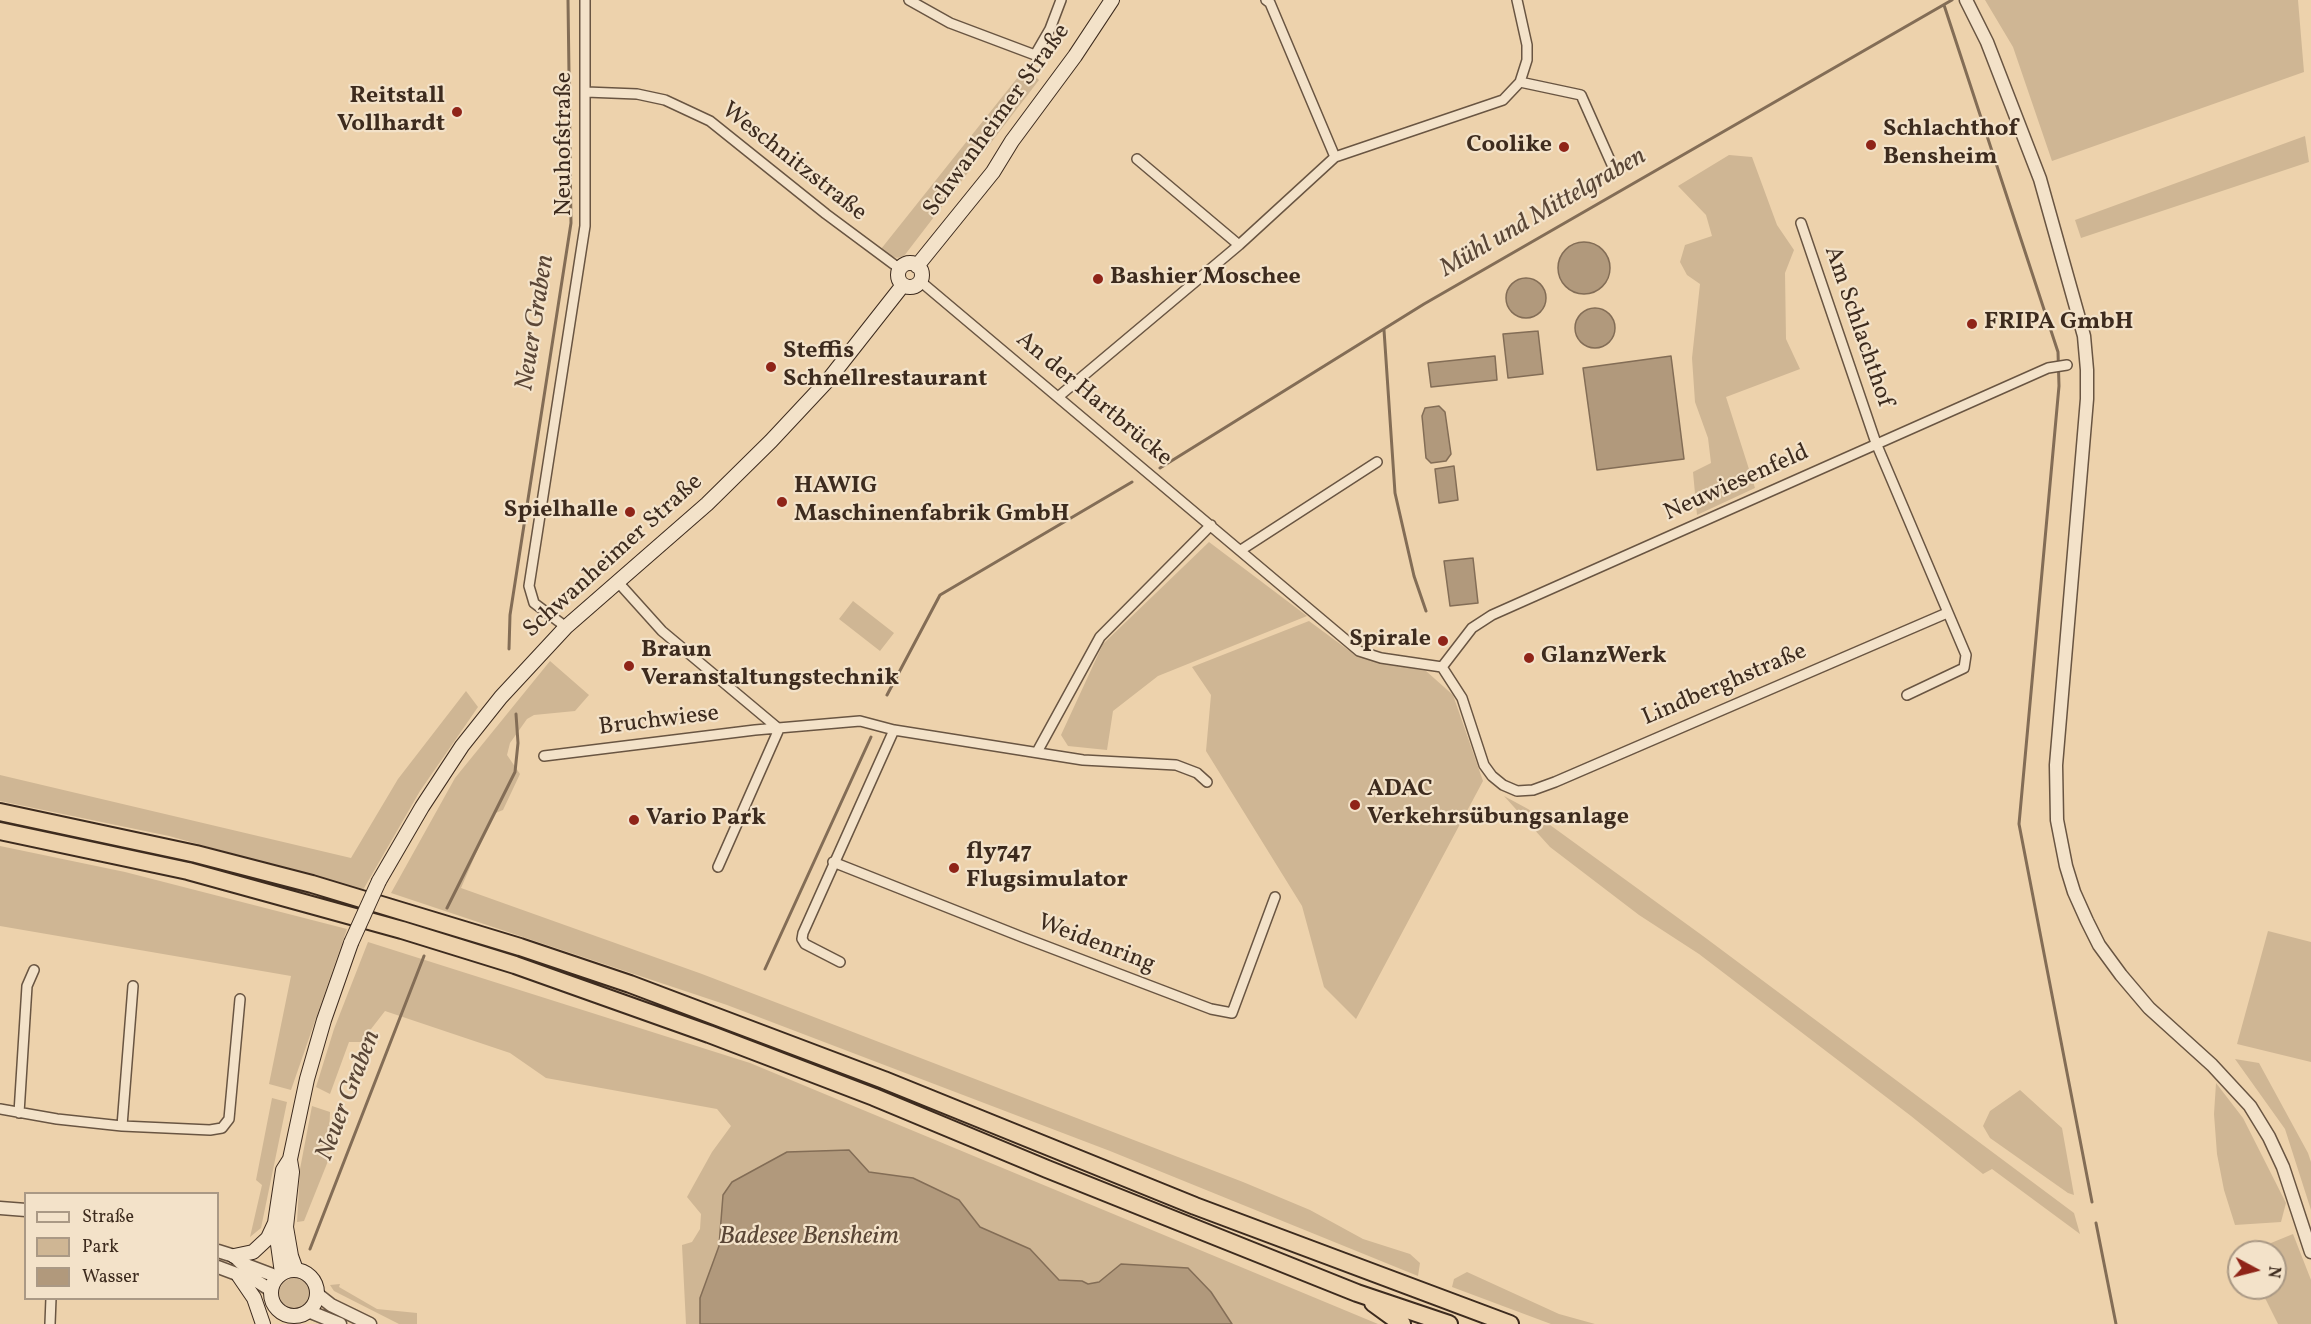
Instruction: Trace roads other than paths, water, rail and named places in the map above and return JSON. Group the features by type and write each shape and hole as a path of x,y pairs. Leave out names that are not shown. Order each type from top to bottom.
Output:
{"highway":[{"path":"0,812 196,854 312,884 520,947 630,984 884,1080 1195,1206 1510,1324"},
{"path":"0,831 188,871 305,902 514,965 620,1001 863,1093 1358,1293 1449,1324"},
{"path":"1358,1293 1402,1324"}],"main road":[{"name":"Schwanheimer Straße","path":"917,266 993,172 1012,141 1076,56 1112,0"},
{"path":"908,263 917,266 921,272 920,281 910,287 903,285 898,275 900,268 908,263"},
{"name":"Schwanheimer Straße","path":"290,1159 307,1079 324,1020 351,943 379,881 422,807 462,747 501,697 566,627 707,504 771,441 829,379 903,285"},
{"path":"280,1275 296,1270 311,1278 315,1285 317,1294 314,1303 308,1311 291,1320 278,1318 271,1290 280,1275 275,1223 283,1170 290,1159"},
{"path":"290,1159 292,1172 286,1227 296,1270"},
{"path":"234,1256 253,1252 268,1238 275,1223"},
{"path":"239,1276 254,1298 263,1324"}],"street":[{"name":"Neuhofstraße","path":"566,627 534,603 530,586 585,226 585,0"},
{"path":"909,0 950,23 1035,55 1050,29 1061,0"},
{"path":"1058,397 1239,245 1335,157 1503,100 1520,82 1527,60 1527,45 1517,0"},
{"path":"1269,1 1335,157"},
{"path":"1967,2 1987,42 2040,179 2084,336 2087,399 2056,765 2057,820 2066,866 2074,892 2099,945 2121,975 2149,1008 2212,1065 2250,1106 2269,1137 2283,1167 2311,1252"},
{"path":"1520,82 1581,95 1613,167 1612,172"},
{"name":"Weschnitzstraße","path":"586,92 637,94 664,100 710,121 826,214 900,268"},
{"path":"1137,159 1239,245"},
{"name":"Am Schlachthof","path":"1801,223 1876,443"},
{"name":"An der Hartbrücke","path":"920,281 1359,651 1381,658 1442,667"},
{"name":"Neuwiesenfeld","path":"1442,667 1472,628 1492,615 2048,368 2067,365"},
{"path":"1876,443 1966,655 1965,668 1907,695"},
{"path":"1241,550 1377,462"},
{"path":"1037,752 1100,637 1210,525"},
{"path":"617,581 662,632 779,729 718,867"},
{"name":"Lindberghstraße","path":"1442,667 1462,698 1484,765 1492,776 1503,785 1517,791 1533,790 1947,613"},
{"name":"Bruchwiese","path":"544,756 755,730 860,721 894,730"},
{"path":"840,962 805,944 802,939 833,862 894,730 1083,760 1176,765 1197,773 1208,782"},
{"name":"Weidenring","path":"833,862 1211,1009 1232,1013 1275,897"},
{"path":"19,1113 27,986 34,970"},
{"path":"122,1126 133,986"},
{"path":"0,1109 57,1119 122,1126 210,1130 222,1128 227,1125 233,1088 240,999"},
{"path":"0,1208 24,1210"},
{"path":"219,1251 234,1256 241,1263 280,1275"},
{"path":"219,1267 258,1282 271,1290"},
{"path":"317,1294 331,1305 370,1324"},
{"path":"50,1324 51,1300"},
{"path":"308,1311 340,1324"}],"water":[{"path":"1579,242 1589,242 1603,249 1610,268 1603,287 1589,294 1579,294 1569,290 1562,283 1558,273 1558,263 1562,253 1569,246"},
{"path":"1526,278 1534,279 1540,284 1545,290 1545,306 1540,312 1534,317 1526,318 1518,317 1512,312 1507,306 1506,298 1507,290 1512,284 1518,279"},
{"path":"1595,308 1603,309 1609,314 1614,320 1614,336 1609,342 1603,347 1595,348 1587,347 1581,342 1576,336 1575,328 1576,320 1581,314 1587,309"},
{"path":"1538,331 1543,374 1508,378 1503,334"},
{"path":"1495,356 1497,380 1431,387 1428,363"},
{"path":"1671,356 1684,459 1597,470 1583,368"},
{"path":"1439,406 1445,412 1451,454 1446,461 1431,463 1426,458 1422,416 1425,408"},
{"path":"1454,466 1458,500 1439,503 1435,469"},
{"path":"1473,558 1478,603 1450,606 1444,561"},
{"name":"Badesee Bensheim","path":"849,1150 869,1172 913,1178 959,1200 980,1227 1030,1249 1059,1280 1082,1281 1088,1284 1099,1282 1121,1264 1188,1268 1211,1292 1232,1324 700,1324 700,1298 719,1246 723,1195 732,1182 787,1152"}],"waterway":[{"name":"Neuer Graben","path":"509,649 510,615 571,223 568,0"},
{"name":"Mühl und Mittelgraben","path":"1160,468 1424,304 1952,0"},
{"path":"1944,5 2058,352 2059,386 2019,824 2092,1202"},
{"path":"1384,330 1395,493 1414,576 1426,611"},
{"name":"Mühl und Mittelgraben","path":"887,695 940,595 1132,482"},
{"name":"Neuer Graben","path":"447,908 515,772 518,743 516,714"},
{"name":"Mühl und Mittelgraben","path":"765,969 871,737"},
{"name":"Neuer Graben","path":"310,1249 424,956"},
{"path":"2096,1223 2116,1324"}],"place":[{"name":"Reitstall Vollhardt","path":"457,112"},
{"name":"Schlachthof Bensheim","path":"1871,145"},
{"name":"Coolike","path":"1564,147"},
{"name":"Bashier Moschee","path":"1098,279"},
{"name":"FRIPA GmbH","path":"1972,324"},
{"name":"Steffis Schnellrestaurant","path":"771,367"},
{"name":"HAWIG Maschinenfabrik GmbH","path":"782,502"},
{"name":"Spielhalle","path":"630,512"},
{"name":"Spirale","path":"1443,641"},
{"name":"GlanzWerk","path":"1529,658"},
{"name":"Braun Veranstaltungstechnik","path":"629,666"},
{"name":"ADAC Verkehrsübungsanlage","path":"1355,805"},
{"name":"Vario Park","path":"634,820"},
{"name":"fly747 Flugsimulator","path":"954,868"}]}
